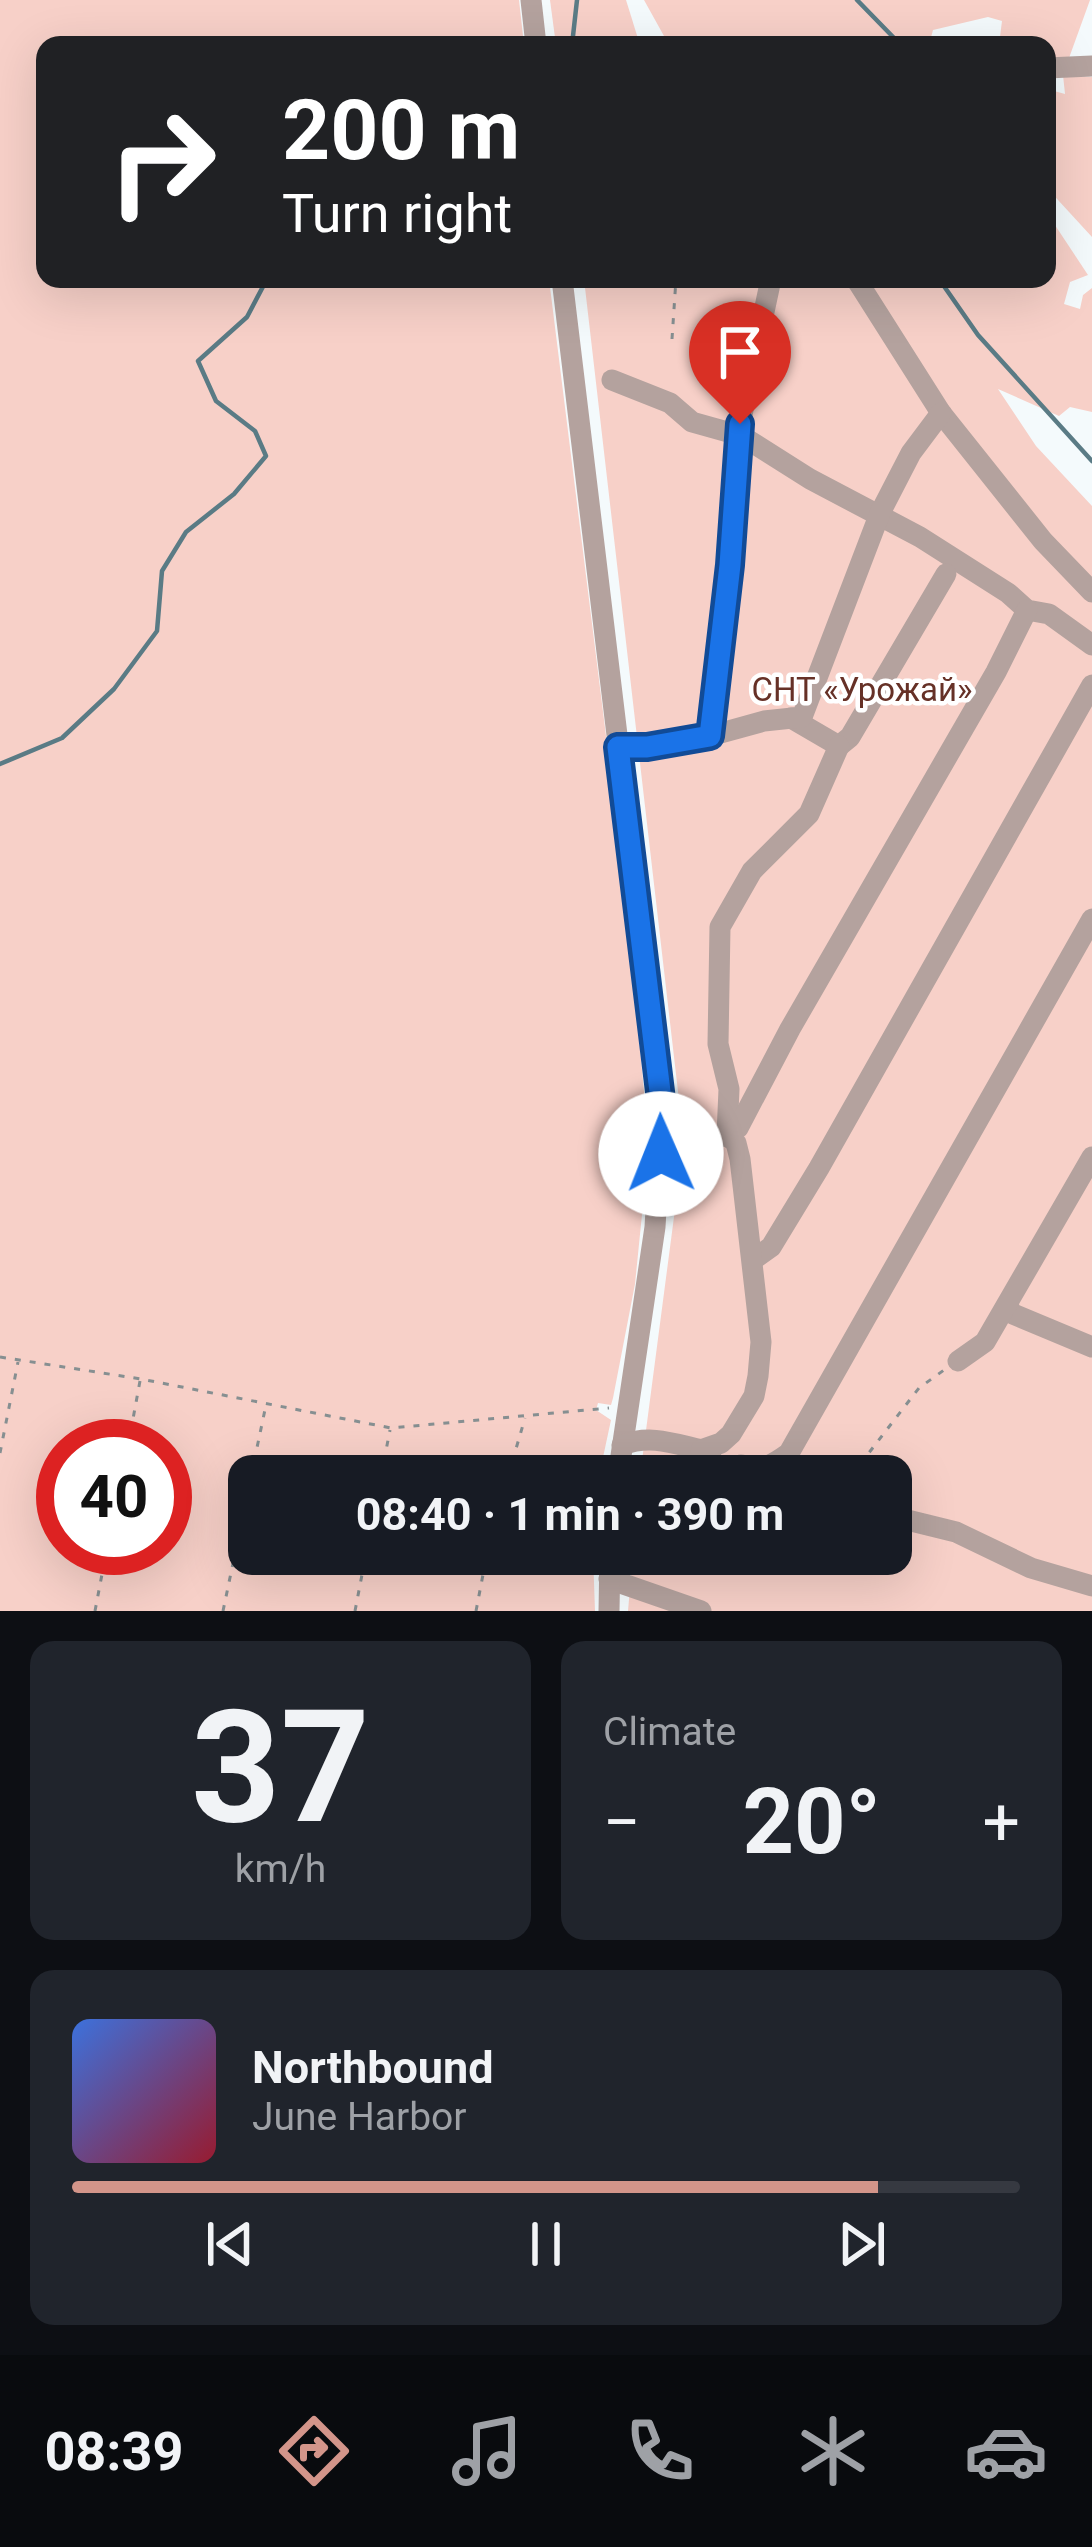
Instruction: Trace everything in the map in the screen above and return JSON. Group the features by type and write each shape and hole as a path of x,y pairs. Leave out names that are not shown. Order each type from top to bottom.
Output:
{"street":[{"path":"531,0 535,36"},
{"path":"1056,68 1092,66"},
{"path":"563,288 662,1108 655,1227 621,1455"},
{"path":"710,736 740,424 769,288"},
{"path":"862,288 940,413 1043,541 1092,592"},
{"path":"613,380 670,403 692,422 742,436 969,568 1027,610 1049,614 1092,645"},
{"path":"618,747 647,747 802,717 879,515 911,453 940,413"},
{"path":"727,1135 729,1089 718,1044 720,927 752,871 809,814 838,746 850,737 946,574"},
{"path":"661,1154 738,1128 1027,610"},
{"path":"754,1259 771,1247 819,1168 1092,685"},
{"path":"791,718 838,746"},
{"path":"786,1455 1092,919"},
{"path":"700,1450 721,1443 730,1434 754,1396 761,1342 740,1159 736,1143 727,1135"},
{"path":"958,1361 986,1342 1092,1157"},
{"path":"1008,1307 1013,1314 1092,1347"},
{"path":"622,1445 652,1439 723,1455"},
{"path":"912,1521 956,1532 1030,1568 1092,1586"},
{"path":"609,1575 609,1611"},
{"path":"609,1579 700,1611"}],"path":[{"path":"672,339 675,288"},
{"path":"0,1357 391,1428 629,1406"},
{"path":"0,1453 18,1360"},
{"path":"867,1455 919,1388 958,1361"},
{"path":"133,1419 141,1379"},
{"path":"256,1455 267,1404"},
{"path":"514,1455 525,1417"},
{"path":"385,1455 391,1428"},
{"path":"95,1611 102,1575"},
{"path":"223,1611 231,1575"},
{"path":"355,1611 362,1575"},
{"path":"476,1611 484,1575"}],"green space":[{"path":"0,0 519,0 523,36 36,36 36,288 550,288 625,888 649,1145 635,1284 613,1398 611,1405 598,1403 596,1410 611,1420 604,1455 228,1455 228,1575 594,1575 595,1611 0,1611"},
{"path":"550,0 626,0 637,36 555,36"},
{"path":"644,0 1090,0 1069,58 1056,58 1056,36 1000,36 1002,21 988,17 933,30 931,36 664,36"},
{"path":"1063,75 1092,77 1092,237 1056,198 1056,92 1065,94"},
{"path":"1056,227 1088,275 1070,282 1064,304 1080,309 1083,295 1092,288 1092,412 1070,407 1059,416 998,389 1036,446 1092,506 1092,583 999,474 867,288 1056,288"},
{"name":"СНТ «Урожай»","path":"585,288 851,288 939,417 1092,596 1092,1611 628,1611 631,1575 912,1575 912,1455 643,1455 677,1194 679,1100"}],"waterway":[{"path":"573,36 577,0"},
{"path":"857,0 892,36"},
{"path":"0,764 62,738 114,689 157,631 162,571 186,532 234,494 266,456 255,431 216,401 198,361 247,317 262,288"},
{"path":"945,288 978,335 1092,461"}],"route":[{"path":"661,1154 662,1108 618,747 710,736 740,424"}]}
